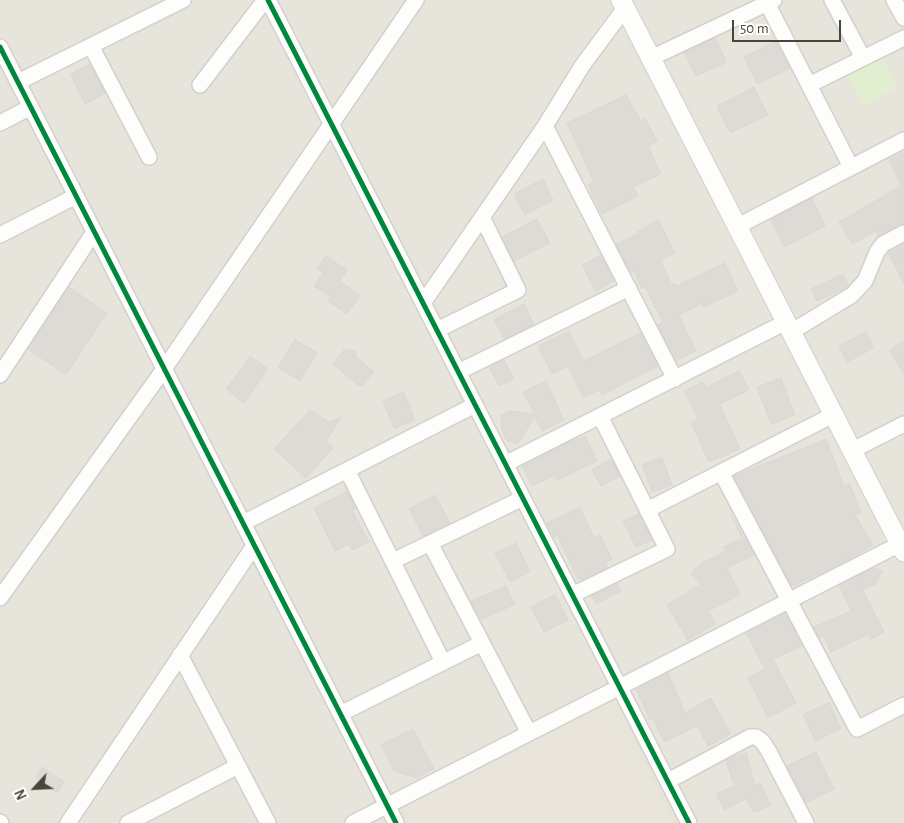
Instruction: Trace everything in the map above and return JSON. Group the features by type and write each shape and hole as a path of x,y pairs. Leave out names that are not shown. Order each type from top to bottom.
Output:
{"street":[{"path":"18,82 183,0"},
{"path":"200,85 266,0 690,823"},
{"path":"0,598 164,369 416,0"},
{"path":"832,0 863,58"},
{"path":"894,0 904,18"},
{"path":"652,58 770,1 809,86 851,167"},
{"path":"353,823 789,600 902,548 623,4 544,126 423,303"},
{"path":"809,86 904,38"},
{"path":"91,46 149,158"},
{"path":"0,47 396,823"},
{"path":"0,123 30,107"},
{"path":"544,126 675,379"},
{"path":"738,226 904,140"},
{"path":"0,234 76,196"},
{"path":"437,330 518,290 482,217"},
{"path":"0,375 94,232"},
{"path":"505,464 675,379 852,295 865,280 877,252 883,244 904,232"},
{"path":"458,372 628,288"},
{"path":"242,523 475,405"},
{"path":"647,510 833,415"},
{"path":"572,595 667,549 600,416"},
{"path":"851,451 904,424"},
{"path":"347,470 443,662"},
{"path":"721,472 857,729 904,705"},
{"path":"393,561 523,498"},
{"path":"430,543 529,733"},
{"path":"68,823 254,546"},
{"path":"340,714 482,643"},
{"path":"180,655 268,823"},
{"path":"668,781 750,737 756,737 762,741 768,750 806,823"},
{"path":"128,823 238,766"}],"shaded area":[{"path":"0,0 904,0 904,823 0,823"},
{"path":"611,701 673,823 412,823 404,806"}],"green space":[{"path":"882,56 897,87 863,106 848,77"}],"building":[{"path":"715,38 727,62 696,76 684,53"},
{"path":"776,41 790,68 757,84 744,57"},
{"path":"90,64 105,93 85,104 70,74"},
{"path":"754,87 768,115 730,133 717,106"},
{"path":"626,95 641,121 645,118 657,141 648,146 661,174 633,187 638,196 602,214 588,185 594,182 567,123"},
{"path":"904,152 904,224 878,236 876,231 852,244 839,222 901,186 889,160"},
{"path":"543,179 553,200 525,215 514,194"},
{"path":"812,198 825,226 784,247 771,220"},
{"path":"537,219 550,243 514,261 502,237"},
{"path":"658,220 675,253 661,260 671,284 674,283 676,286 725,263 738,291 704,307 702,303 679,315 696,351 676,361 658,325 663,322 645,287 642,289 634,271 631,273 616,244 638,234 637,232"},
{"path":"904,244 904,284 888,253"},
{"path":"601,255 614,281 595,291 582,265"},
{"path":"326,256 347,270 340,281 360,295 347,314 328,301 331,297 314,286 323,273 317,269"},
{"path":"843,274 848,285 817,301 811,289"},
{"path":"69,287 107,313 66,375 28,349"},
{"path":"524,304 534,324 504,339 494,319"},
{"path":"569,331 584,361 641,333 658,366 602,395 599,390 583,398 568,366 552,374 538,346"},
{"path":"866,332 874,348 847,362 839,346"},
{"path":"295,339 317,353 300,381 278,367"},
{"path":"904,341 904,375 889,350"},
{"path":"344,350 356,351 355,356 374,372 363,386 359,386 333,364"},
{"path":"250,356 268,369 244,403 226,389"},
{"path":"504,360 514,379 499,386 489,367"},
{"path":"739,371 749,390 720,404 740,449 709,462 691,423 698,419 684,391 703,382 706,387"},
{"path":"781,378 795,415 771,424 757,387"},
{"path":"546,381 564,420 542,431 535,417 518,443 507,441 502,430 501,415 510,411 534,414 523,392"},
{"path":"404,392 415,420 394,429 383,401"},
{"path":"310,410 329,422 341,417 326,442 333,448 306,478 274,449"},
{"path":"585,436 597,461 557,480 555,475 532,486 522,466 577,438 578,440"},
{"path":"826,439 844,486 850,484 861,513 855,515 873,545 829,570 792,586 734,476"},
{"path":"662,457 672,485 652,492 642,465"},
{"path":"611,459 620,476 601,486 592,470"},
{"path":"347,492 356,508 352,510 369,542 352,550 349,544 335,551 314,508"},
{"path":"435,495 450,523 423,536 409,509"},
{"path":"580,507 594,538 600,535 612,559 605,563 608,567 582,580 581,578 578,579 557,535 554,537 547,523"},
{"path":"638,514 652,540 636,547 623,521"},
{"path":"732,516 754,555 727,568 740,595 708,611 715,624 688,640 667,605 701,584 691,574 700,564 726,551 724,547 742,538"},
{"path":"516,543 530,572 510,582 495,553"},
{"path":"874,568 882,571 876,584 863,590 884,632 871,639 869,634 831,652 824,636 819,638 814,627 851,611 839,585"},
{"path":"617,584 621,591 596,604 591,596"},
{"path":"506,586 515,604 481,620 471,601"},
{"path":"555,594 568,620 544,632 531,607"},
{"path":"785,613 802,646 773,659 796,703 768,718 748,678 765,669 746,633"},
{"path":"668,673 685,713 711,698 731,734 708,746 697,726 664,742 653,719 650,720 636,689"},
{"path":"829,703 841,729 815,741 803,714"},
{"path":"413,729 434,769 416,778 394,771 381,745"},
{"path":"816,752 834,789 806,803 787,766"},
{"path":"746,753 755,785 760,783 771,805 754,813 746,799 724,810 716,794 734,786 726,760"},
{"path":"42,767 64,782 57,793 36,778"}],"cycle path":[{"path":"268,0 689,823"},
{"path":"0,47 396,823"}]}
